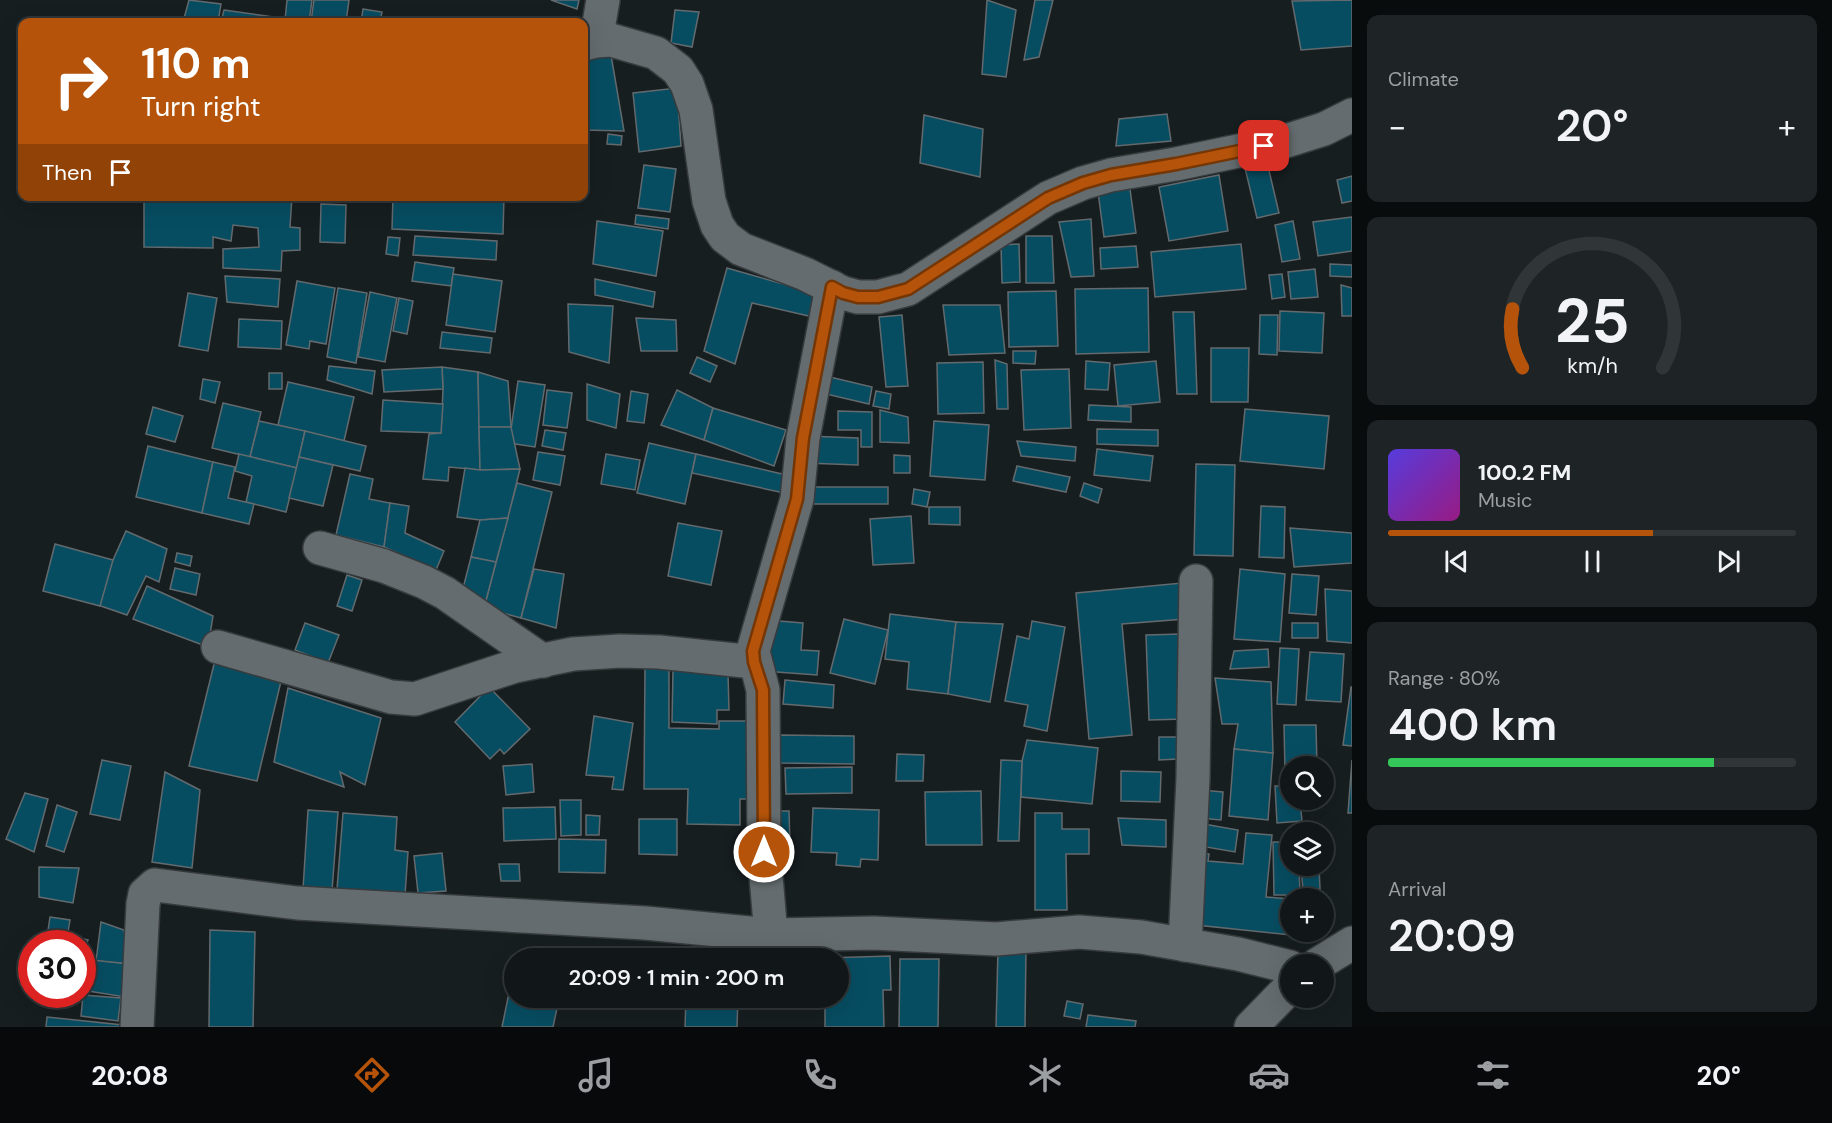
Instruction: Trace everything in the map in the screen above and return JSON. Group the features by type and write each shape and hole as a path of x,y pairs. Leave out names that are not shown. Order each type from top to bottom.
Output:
{"street":[{"path":"603,0 590,43 611,40 656,53 678,70 687,84 696,110 709,201 717,225 725,237 741,249 843,293 858,297 878,297 908,289 1048,198 1083,183 1111,175 1286,141 1324,129 1352,115"},
{"path":"771,935 764,852 763,690 753,651 797,499 803,438 832,287"},
{"path":"320,548 384,566 424,582 445,593 543,660"},
{"path":"1185,945 1193,777 1196,581"},
{"path":"218,647 391,697 415,699 515,666 573,654 620,651 659,652 754,662"},
{"path":"137,1027 143,904 145,894 155,885 297,903 645,923 771,935 874,933 996,939 1079,932 1141,937 1238,954 1280,964"},
{"path":"1334,954 1352,943"},
{"path":"1251,1027 1280,997"}],"building":[{"path":"189,0 221,4 219,18 184,18"},
{"path":"287,0 312,0 310,18 285,18"},
{"path":"314,0 349,0 347,18 312,18"},
{"path":"551,0 579,0 577,9"},
{"path":"987,0 1016,10 1006,77 982,74"},
{"path":"1035,0 1053,0 1039,57 1024,60"},
{"path":"1352,0 1352,46 1301,50 1292,1"},
{"path":"363,9 382,12 381,18 362,18"},
{"path":"224,10 280,18 222,18"},
{"path":"675,10 699,12 692,47 671,43"},
{"path":"610,49 624,131 588,130 588,52"},
{"path":"677,88 681,146 639,152 633,93"},
{"path":"1167,114 1171,141 1116,146 1119,119"},
{"path":"924,115 983,129 980,177 920,163"},
{"path":"608,134 622,136 621,145 607,144"},
{"path":"1267,162 1279,213 1257,218 1245,168"},
{"path":"644,165 676,169 670,212 638,208"},
{"path":"1219,175 1228,231 1169,241 1159,187"},
{"path":"1352,176 1352,201 1342,203 1337,180"},
{"path":"1130,189 1136,233 1104,237 1098,192"},
{"path":"144,201 292,201 290,227 300,228 300,250 282,251 281,271 223,268 223,249 259,247 258,228 233,225 231,241 213,237 213,248 144,247"},
{"path":"393,201 504,201 503,234 392,229"},
{"path":"321,204 346,205 345,243 320,242"},
{"path":"636,215 669,219 668,229 635,224"},
{"path":"1352,217 1352,251 1318,256 1313,222"},
{"path":"1091,219 1094,276 1071,277 1059,222"},
{"path":"597,221 663,231 656,276 593,264"},
{"path":"1293,221 1300,259 1282,262 1275,225"},
{"path":"415,236 497,241 496,260 413,255"},
{"path":"1026,236 1052,236 1054,283 1026,283"},
{"path":"388,237 400,238 398,256 386,254"},
{"path":"1019,244 1020,282 1002,283 1001,245"},
{"path":"1241,244 1246,289 1155,297 1151,252"},
{"path":"1136,246 1138,267 1101,269 1100,248"},
{"path":"415,262 454,268 451,286 412,281"},
{"path":"1330,264 1352,265 1352,277 1330,276"},
{"path":"727,268 815,293 813,317 752,303 735,364 704,351"},
{"path":"1315,269 1318,297 1291,299 1288,272"},
{"path":"453,274 502,281 495,332 446,325"},
{"path":"1282,274 1285,297 1272,299 1269,275"},
{"path":"225,276 280,279 278,307 227,302"},
{"path":"595,279 655,292 653,307 595,295"},
{"path":"297,281 335,288 326,344 310,341 309,349 286,345"},
{"path":"1341,285 1352,288 1352,316 1342,316"},
{"path":"338,288 367,293 356,363 327,357"},
{"path":"1148,288 1149,352 1076,354 1075,289"},
{"path":"1056,291 1058,346 1009,347 1008,292"},
{"path":"370,292 397,298 385,362 358,357"},
{"path":"188,293 217,298 208,351 179,346"},
{"path":"399,298 413,301 407,334 393,331"},
{"path":"568,304 613,306 609,363 569,352"},
{"path":"943,305 1000,305 1005,353 949,355"},
{"path":"1280,311 1324,313 1322,353 1279,351"},
{"path":"1173,312 1194,312 1197,394 1177,394"},
{"path":"902,315 908,386 886,387 879,317"},
{"path":"1260,315 1278,315 1277,355 1259,354"},
{"path":"636,318 676,320 677,351 641,351"},
{"path":"239,319 282,321 281,349 238,347"},
{"path":"442,332 492,338 490,353 440,348"},
{"path":"1211,348 1249,348 1248,402 1211,402"},
{"path":"1013,351 1036,351 1035,364 1013,363"},
{"path":"697,357 717,366 710,382 690,373"},
{"path":"995,360 1007,364 1008,409 997,409"},
{"path":"1086,361 1110,363 1108,390 1085,389"},
{"path":"1156,361 1160,402 1118,406 1114,365"},
{"path":"983,362 984,413 938,414 937,363"},
{"path":"329,366 375,371 372,394 327,380"},
{"path":"442,367 478,372 480,470 449,467 448,481 423,479 429,434 441,433"},
{"path":"442,367 443,389 384,392 382,370"},
{"path":"1069,369 1071,428 1024,430 1021,370"},
{"path":"478,372 508,381 511,427 479,427"},
{"path":"269,373 282,373 282,389 269,389"},
{"path":"830,377 872,387 869,404 826,394"},
{"path":"203,379 220,382 215,403 200,399"},
{"path":"518,381 545,385 535,447 509,443"},
{"path":"288,382 354,397 344,441 278,425"},
{"path":"587,384 620,394 616,428 587,420"},
{"path":"547,390 572,393 567,428 543,425"},
{"path":"677,390 713,408 704,440 661,425"},
{"path":"631,391 648,394 644,423 627,421"},
{"path":"876,391 891,394 889,409 873,406"},
{"path":"383,400 443,404 441,433 381,431"},
{"path":"223,403 261,412 250,457 212,448"},
{"path":"1089,405 1131,407 1131,422 1088,420"},
{"path":"153,407 183,416 175,442 146,434"},
{"path":"713,408 786,430 774,466 704,440"},
{"path":"1245,409 1329,416 1324,469 1240,461"},
{"path":"880,410 908,417 909,443 880,442"},
{"path":"838,411 872,412 872,447 861,447 861,430 838,430"},
{"path":"259,421 305,431 297,468 250,457"},
{"path":"934,421 989,425 985,480 930,476"},
{"path":"479,427 511,427 520,469 480,470"},
{"path":"1097,429 1158,430 1158,446 1097,444"},
{"path":"545,430 566,433 563,450 542,446"},
{"path":"305,431 366,446 360,471 299,457"},
{"path":"807,436 858,438 858,465 805,463"},
{"path":"1017,441 1076,447 1075,461 1021,456"},
{"path":"649,443 696,454 685,504 637,493"},
{"path":"148,446 213,462 202,513 136,497"},
{"path":"788,447 789,494 692,473 696,454 782,474"},
{"path":"1097,449 1153,456 1150,481 1094,475"},
{"path":"538,452 565,456 560,485 533,480"},
{"path":"239,454 297,468 286,512 246,502 252,476 235,471"},
{"path":"606,454 640,460 635,490 601,484"},
{"path":"894,455 910,456 910,473 894,473"},
{"path":"299,457 333,465 323,506 289,498"},
{"path":"213,462 235,467 228,498 254,504 249,524 202,513"},
{"path":"1196,464 1235,465 1233,556 1194,555"},
{"path":"1017,466 1070,477 1066,492 1013,481"},
{"path":"465,468 520,469 508,518 480,520 457,517"},
{"path":"350,474 373,479 369,499 390,503 384,547 336,535"},
{"path":"517,483 552,492 521,618 484,608"},
{"path":"1084,483 1102,489 1098,503 1080,496"},
{"path":"808,487 888,487 888,504 808,504"},
{"path":"914,489 930,492 927,507 912,504"},
{"path":"390,503 409,506 405,533 444,551 436,570 384,547"},
{"path":"1261,506 1285,507 1284,558 1259,557"},
{"path":"929,507 960,507 960,525 929,524"},
{"path":"911,516 914,563 873,565 870,519"},
{"path":"508,518 496,562 471,557 480,520"},
{"path":"678,523 722,531 711,585 668,576"},
{"path":"1290,528 1352,533 1352,563 1294,567"},
{"path":"126,531 167,549 159,582 146,576 127,615 95,604 108,559 113,560"},
{"path":"55,544 113,560 100,606 43,591"},
{"path":"177,553 192,556 190,566 175,562"},
{"path":"471,557 496,562 484,608 461,596"},
{"path":"175,568 200,574 196,595 170,589"},
{"path":"534,569 564,574 556,628 521,618"},
{"path":"1240,569 1285,574 1280,642 1234,639"},
{"path":"1292,574 1319,576 1316,615 1289,613"},
{"path":"347,575 362,580 352,611 337,606"},
{"path":"1182,583 1185,619 1122,624 1132,735 1089,739 1076,593"},
{"path":"147,586 213,616 208,647 133,619"},
{"path":"1325,589 1352,591 1352,643 1327,641"},
{"path":"890,614 956,622 948,694 907,689 909,662 885,659"},
{"path":"844,619 888,630 875,684 830,673"},
{"path":"767,620 803,623 801,650 819,651 817,675 763,671"},
{"path":"1032,621 1065,627 1047,731 1024,726 1028,705 1005,701 1017,636 1029,639"},
{"path":"956,622 1003,624 990,702 948,694"},
{"path":"305,623 339,635 328,663 295,650"},
{"path":"1292,623 1318,623 1318,638 1292,638"},
{"path":"1181,634 1185,719 1149,720 1146,635"},
{"path":"1280,648 1299,649 1296,705 1277,704"},
{"path":"1268,649 1269,667 1230,669 1234,651"},
{"path":"1310,652 1344,654 1341,702 1306,700"},
{"path":"216,656 283,673 257,781 189,766"},
{"path":"645,668 669,669 669,728 719,729 719,721 749,721 748,799 740,799 740,825 687,824 688,789 644,789"},
{"path":"673,670 728,673 729,710 717,710 717,724 672,722"},
{"path":"1215,678 1271,682 1273,753 1234,749 1238,724 1222,724"},
{"path":"785,680 834,685 833,708 783,704"},
{"path":"489,687 530,729 504,754 500,749 490,759 455,722"},
{"path":"1352,687 1352,746 1343,745"},
{"path":"288,688 381,718 365,785 340,772 344,787 274,762"},
{"path":"594,716 633,723 623,790 612,789 614,777 586,775"},
{"path":"1284,725 1316,725 1317,756 1285,756"},
{"path":"780,735 854,736 854,764 780,763"},
{"path":"1159,737 1177,737 1178,759 1159,760"},
{"path":"1027,740 1098,748 1092,804 1021,797 1022,761"},
{"path":"1234,749 1273,753 1268,820 1229,816"},
{"path":"897,754 924,755 923,781 896,781"},
{"path":"102,760 131,766 120,820 90,814"},
{"path":"1001,760 1022,761 1019,841 998,841"},
{"path":"1352,760 1352,813 1348,813"},
{"path":"532,764 534,792 506,795 503,766"},
{"path":"852,767 852,793 786,794 785,768"},
{"path":"1121,771 1161,772 1160,802 1121,801"},
{"path":"165,772 200,790 192,868 152,862"},
{"path":"1275,786 1280,786 1280,810 1301,810 1302,821 1277,823"},
{"path":"1201,790 1223,792 1221,820 1199,818"},
{"path":"981,791 982,845 926,845 925,792"},
{"path":"25,793 48,799 34,852 6,839"},
{"path":"560,800 581,800 581,835 561,836"},
{"path":"57,805 77,812 64,852 46,846"},
{"path":"555,807 556,839 504,841 503,808"},
{"path":"813,808 879,810 878,860 861,859 860,867 836,865 837,853 811,852"},
{"path":"308,810 338,812 332,891 303,889"},
{"path":"775,811 789,811 790,845 776,844"},
{"path":"343,813 397,817 395,850 408,852 405,895 337,889"},
{"path":"1035,813 1062,813 1062,829 1089,829 1089,854 1066,854 1067,910 1035,910"},
{"path":"586,815 600,816 599,835 586,835"},
{"path":"1118,818 1166,820 1166,847 1122,845"},
{"path":"639,819 677,819 677,855 639,854"},
{"path":"1204,824 1238,830 1235,852 1200,846"},
{"path":"1246,833 1272,835 1266,897 1280,898 1280,934 1196,925 1203,854 1209,854 1208,861 1243,864"},
{"path":"559,839 606,840 605,873 559,872"},
{"path":"1273,842 1280,842 1280,876 1299,876 1300,888 1280,888 1280,895 1274,895"},
{"path":"442,853 446,891 418,893 414,856"},
{"path":"499,864 519,864 520,881 501,881"},
{"path":"39,867 79,868 73,903 39,897"},
{"path":"1302,876 1319,876 1320,888 1303,888"},
{"path":"50,917 70,920 68,930 48,930"},
{"path":"101,922 124,930 129,964 96,961"},
{"path":"210,930 255,932 253,1027 209,1027"},
{"path":"998,949 1026,950 1025,1027 996,1027"},
{"path":"890,956 891,990 883,990 884,1027 825,1027 825,1008 849,1008 849,957"},
{"path":"900,959 939,959 938,1027 899,1027"},
{"path":"96,960 129,964 125,997 96,992"},
{"path":"96,996 121,998 118,1021 81,1016 82,1008 96,1008"},
{"path":"1067,1001 1083,1004 1080,1019 1064,1016"},
{"path":"506,1008 557,1008 553,1027 502,1027"},
{"path":"686,1008 738,1008 737,1027 685,1027"},
{"path":"1088,1015 1136,1021 1135,1027 1086,1027"},
{"path":"47,1017 123,1025 123,1027 46,1027"}],"route":[{"path":"764,852 763,690 753,651 797,499 803,438 832,287 858,297 878,297 908,289 1048,198 1083,183 1111,175 1264,146"}]}
